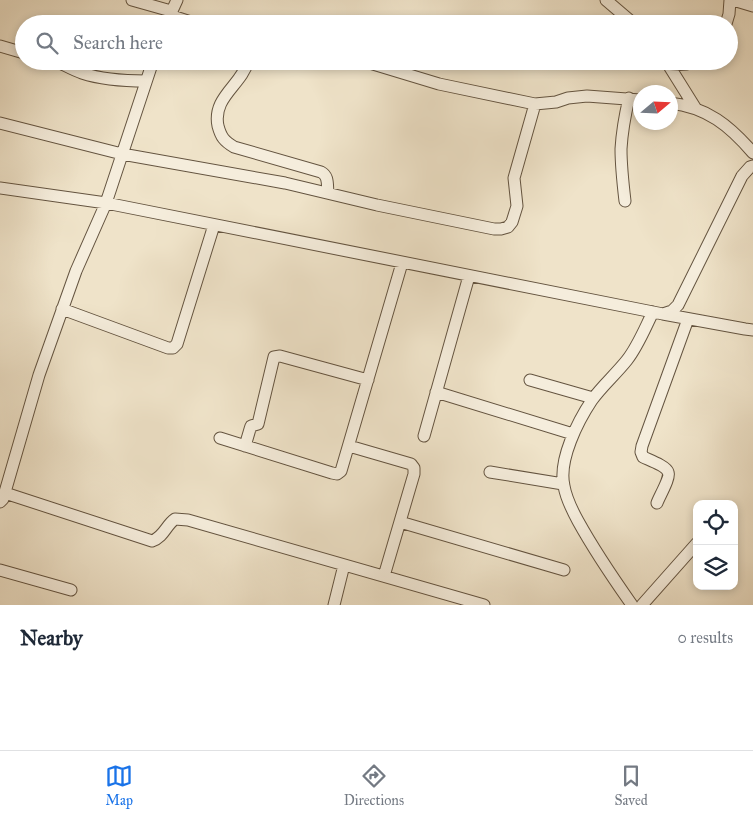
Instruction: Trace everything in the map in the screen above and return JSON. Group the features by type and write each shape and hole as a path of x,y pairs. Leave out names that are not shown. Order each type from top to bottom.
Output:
{"street":[{"path":"132,0 171,12"},
{"path":"606,0 624,15"},
{"path":"729,15 732,0 753,6"},
{"path":"0,46 15,50"},
{"path":"76,70 102,79 146,80"},
{"path":"150,70 106,203 76,271 39,375 4,478 2,498 152,541 158,539 175,518 188,520 484,605"},
{"path":"245,70 228,91 221,104 217,120 220,136 234,146 326,174 328,193"},
{"path":"393,70 439,84 535,104 587,96 633,99"},
{"path":"672,70 696,109"},
{"path":"625,200 621,149 624,123 633,103"},
{"path":"0,123 122,154 285,183 501,229 508,227 512,222 516,206 514,178 535,104"},
{"path":"678,104 696,109 722,122 739,136 753,153"},
{"path":"632,605 589,541 570,504 563,484 564,465 573,434 593,398 628,358 658,313 672,311 678,305 742,176 753,166"},
{"path":"0,188 106,203 688,319 753,330"},
{"path":"62,309 168,348 173,348 177,344 214,225"},
{"path":"220,438 338,474 341,471 349,446 402,262"},
{"path":"424,436 469,276"},
{"path":"657,503 669,476 668,472 665,468 643,457 641,452 642,446 688,319"},
{"path":"245,446 250,429 258,424 274,357 280,356 368,380"},
{"path":"530,380 593,398"},
{"path":"436,392 573,434"},
{"path":"349,446 411,464 414,468 414,474 384,576"},
{"path":"490,472 563,484"},
{"path":"400,522 564,570"},
{"path":"642,605 695,545"},
{"path":"334,605 344,565"},
{"path":"0,570 71,590"}]}
